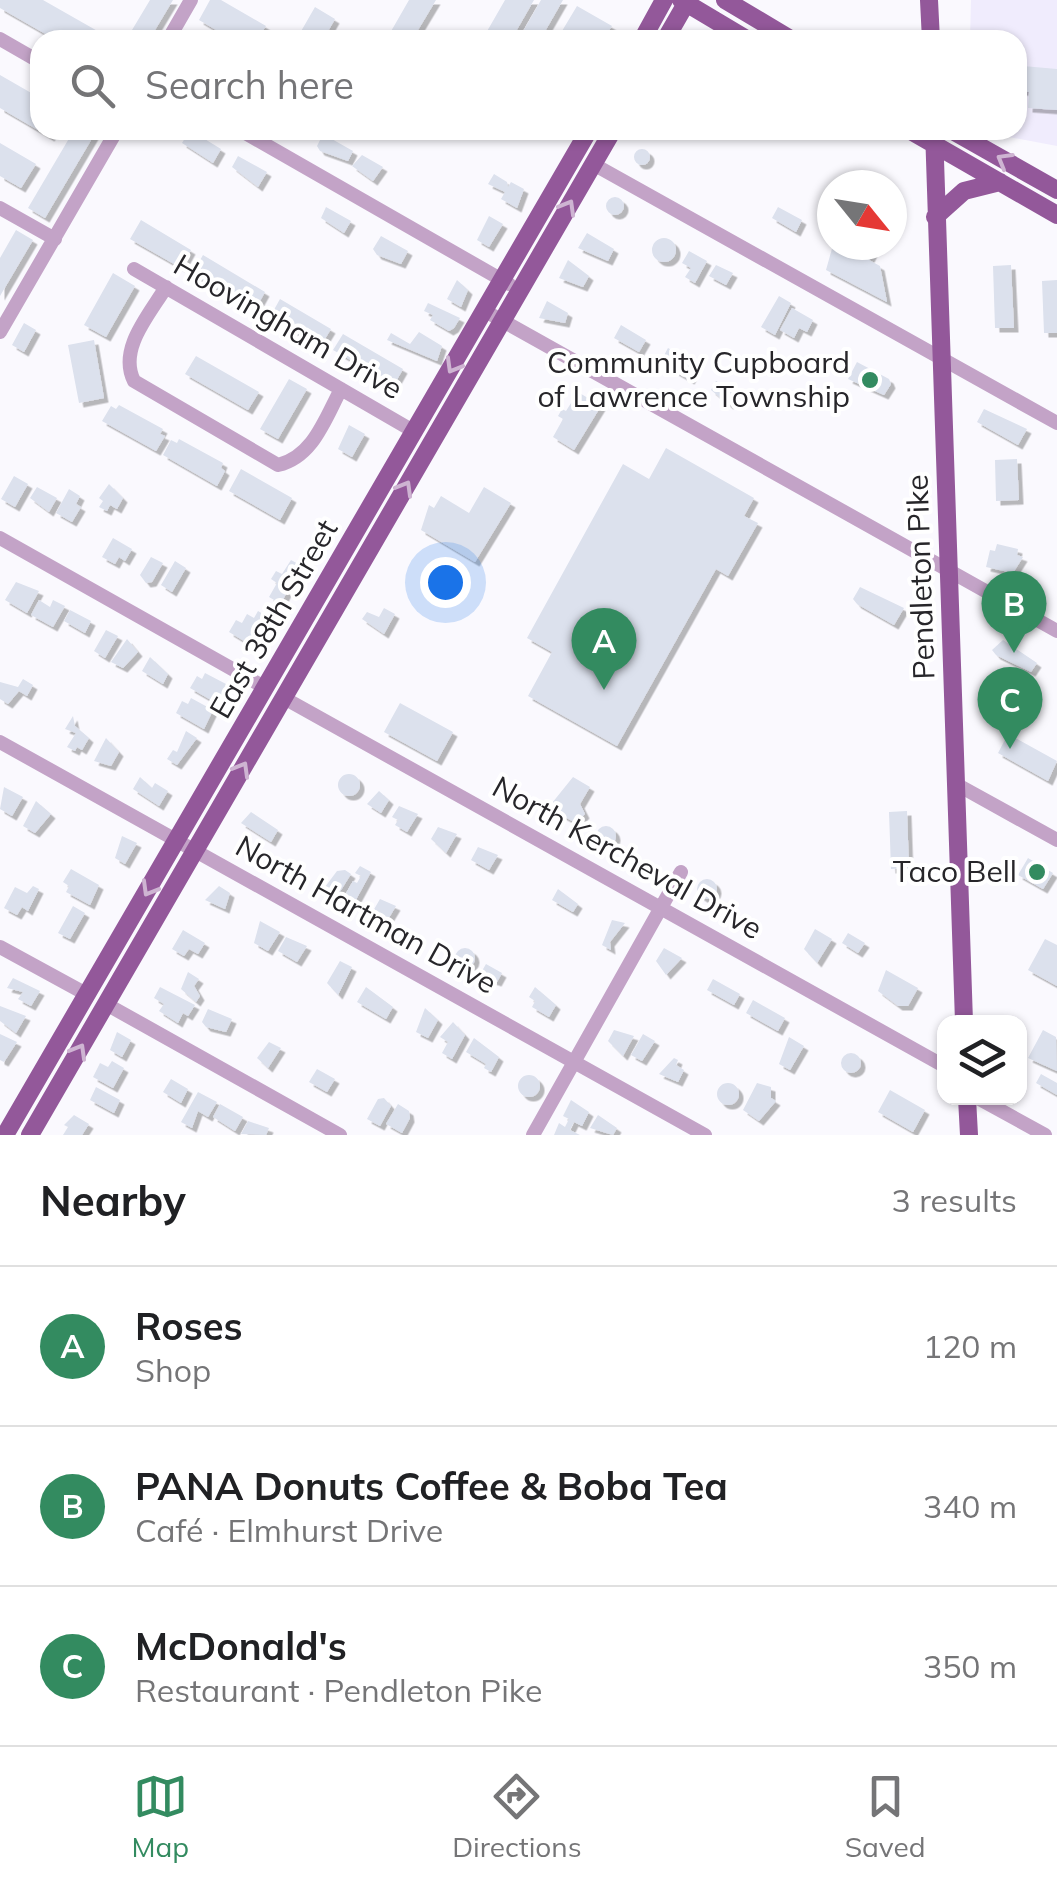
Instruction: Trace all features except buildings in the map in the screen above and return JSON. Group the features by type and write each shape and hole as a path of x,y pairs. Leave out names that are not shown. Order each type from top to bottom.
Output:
{"main road":[{"path":"648,30 664,0"},
{"path":"725,0 775,30"},
{"path":"670,30 685,1 732,30"},
{"name":"East 38th Street","path":"5,1135 583,140"},
{"name":"East 38th Street","path":"30,1135 607,140"},
{"name":"Pendleton Pike","path":"934,140 964,1015"},
{"path":"938,140 1000,182 1057,214"},
{"path":"969,140 1057,190"},
{"path":"935,218 964,192 1000,182"},
{"path":"968,1105 969,1135"}],"street":[{"path":"174,30 190,0"},
{"path":"0,39 30,56"},
{"path":"0,332 111,140"},
{"path":"258,140 520,290"},
{"path":"593,164 1057,423"},
{"path":"0,208 55,239"},
{"name":"Hoovingham Drive","path":"134,269 415,432"},
{"path":"166,287 128,354 128,368 134,381 278,465 296,461 308,448 341,390"},
{"path":"485,311 1057,631"},
{"path":"0,538 266,688"},
{"name":"North Kercheval Drive","path":"284,698 937,1062"},
{"name":"North Hartman Drive","path":"0,742 705,1135"},
{"path":"956,784 1057,840"},
{"path":"533,1135 681,872"},
{"path":"0,947 88,995"},
{"path":"106,1004 340,1135"},
{"path":"991,1105 1039,1132"}],"shaded area":[{"path":"971,0 1057,0 1057,146 1025,140 1027,30 970,30"}],"place":[{"name":"Community Cupboard of Lawrence Township","path":"870,380"},
{"name":"PANA Donuts Coffee & Boba Tea","path":"1014,653"},
{"name":"Roses","path":"604,690"},
{"name":"McDonald's","path":"1010,749"},
{"name":"Taco Bell","path":"1037,872"}]}
